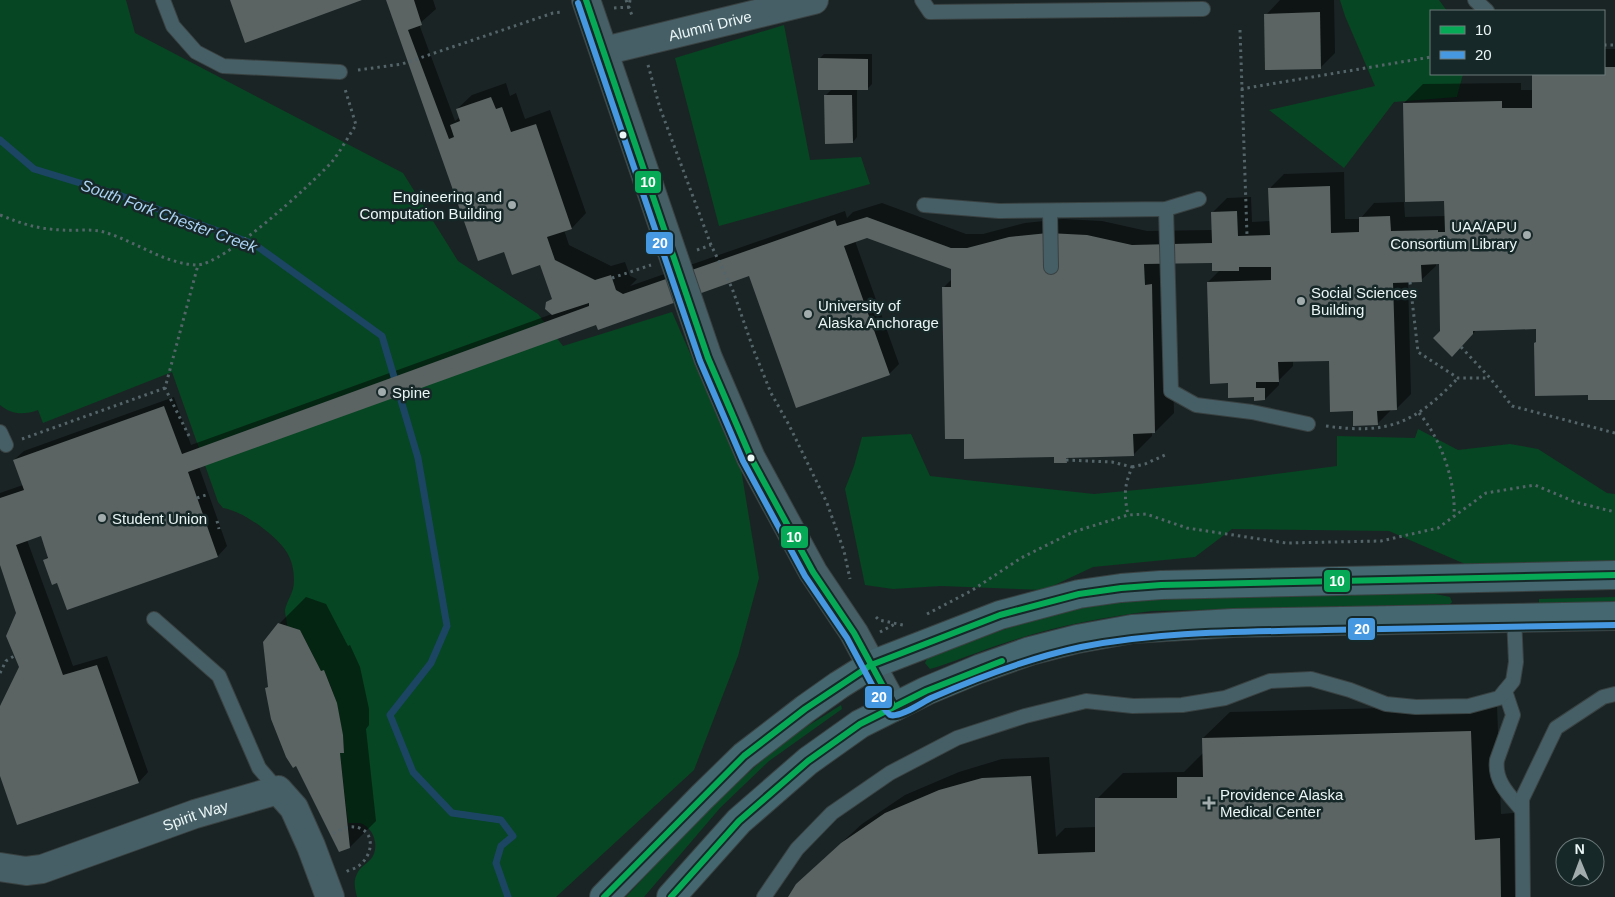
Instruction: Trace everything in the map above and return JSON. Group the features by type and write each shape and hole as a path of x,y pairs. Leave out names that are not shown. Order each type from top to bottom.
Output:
{"main road":[{"path":"604,897 744,756 805,709 872,664 1000,615 1079,594 1160,585 1615,575"},
{"path":"671,897 739,821 808,761 860,724 926,691 979,668 1030,651 1078,639 1132,629 1234,623 1615,616"}],"street":[{"path":"586,0 708,358 751,458 813,572 854,633 894,707"},
{"name":"Alumni Drive","path":"604,51 814,0"},
{"path":"278,790 294,808 311,846 330,897"},
{"name":"Spirit Way","path":"0,867 26,871 42,868 194,814 278,790"}],"lane":[{"path":"163,0 173,26 196,52 223,66 340,72"},
{"path":"922,0 930,12 1137,5 1203,9"},
{"path":"1475,0 1486,10"},
{"path":"924,205 999,212 1166,209 1199,199"},
{"path":"1166,209 1171,391 1196,405 1252,412 1308,424"},
{"path":"1050,211 1051,267"},
{"path":"0,432 6,445"},
{"path":"764,897 798,849 832,813 890,773 958,738 1025,716 1086,701 1133,706 1182,705 1225,698 1270,681 1311,679 1350,690 1386,704 1416,707 1469,706 1499,698 1513,681 1516,662 1514,617"},
{"path":"154,618 219,676 259,768 278,790"},
{"path":"1505,691 1512,715 1496,760 1496,768 1499,779 1509,795 1522,810"},
{"path":"1522,897 1522,799 1556,728 1604,697 1615,694"}],"path":[{"path":"629,7 630,0"},
{"path":"0,215 32,227 99,231 170,261 198,265 210,262 266,223 332,162 356,125 340,72 402,64 553,13"},
{"path":"1240,30 1247,235"},
{"path":"642,41 660,108 710,245 732,288 771,393 789,425 827,503 844,551 851,583"},
{"path":"1242,89 1430,57"},
{"path":"612,278 655,264"},
{"path":"188,436 165,388 198,265"},
{"path":"1410,282 1418,352 1458,378 1490,378"},
{"path":"1461,347 1490,378 1512,406 1615,433"},
{"path":"1308,424 1353,430 1374,430 1391,426 1414,417 1458,378"},
{"path":"6,445 165,388"},
{"path":"1419,413 1430,427 1440,445 1450,476 1455,507 1454,516"},
{"path":"1066,460 1112,462 1132,466 1145,464 1165,456"},
{"path":"1128,515 1124,494 1132,466"},
{"path":"924,615 970,592 1021,558 1073,532 1128,515 1146,514 1187,528 1286,543 1381,541 1438,528 1486,493 1535,485 1575,502 1615,512"},
{"path":"197,498 208,494"},
{"path":"217,521 219,528"},
{"path":"873,615 879,620 895,624 903,625 910,622"},
{"path":"0,663 14,656"},
{"path":"0,673 6,660"},
{"path":"328,836 348,827 363,829 369,836 372,845 367,857 358,866 344,872"}],"green space":[{"path":"0,0 126,0 135,33 403,173 458,261 538,314 563,346 672,312 741,469 759,578 738,656 694,770 556,897 357,897 355,879 358,871 373,856 375,841 374,836 365,825 348,823 340,753 344,753 343,742 336,700 324,671 321,671 300,630 287,626 285,610 294,581 291,562 281,544 258,524 249,518 223,508 218,502 172,372 43,423 38,410 18,413 9,411 0,405"},
{"path":"1340,0 1439,0 1446,10 1430,10 1430,75 1463,75 1457,97 1394,102 1344,168 1269,110 1375,86"},
{"path":"784,25 810,160 861,157 870,184 719,226 675,58"},
{"path":"1418,429 1458,450 1510,444 1538,449 1607,493 1615,494 1615,563 1465,564 1389,531 1232,529 1195,557 1093,567 1044,590 941,586 893,589 865,585 845,489 862,437 911,434 930,476 1094,494 1199,484 1337,466 1337,436 1415,438"},
{"path":"1420,591 1450,597 1452,602 1450,604 1152,611 1050,630 1007,642 930,669 925,663 928,657 1029,622 1091,606 1132,600 1214,593"},
{"path":"1615,597 1615,602 1539,603 1539,599"},
{"path":"841,705 842,709 769,761 720,808 644,897 626,897 682,837 760,762 803,729"}],"building":[{"path":"230,0 362,0 245,43"},
{"path":"386,0 414,0 422,25 408,30 449,139 454,137 450,125 460,121 456,109 491,97 496,109 502,107 511,132 536,124 572,229 547,237 555,260 595,280 611,275 616,290 623,294 835,220 837,226 867,217 951,248 967,248 1009,237 1048,233 1087,235 1132,245 1212,243 1211,212 1237,211 1238,236 1270,235 1268,188 1330,186 1331,233 1359,232 1359,217 1390,216 1391,231 1438,230 1438,232 1445,232 1444,201 1405,202 1403,103 1502,101 1502,108 1532,108 1532,75 1605,75 1605,67 1615,67 1615,400 1588,400 1588,395 1535,396 1534,343 1536,342 1536,329 1473,331 1473,334 1452,357 1433,338 1440,331 1439,264 1421,265 1422,282 1393,283 1397,410 1377,411 1378,425 1353,426 1353,411 1330,412 1329,361 1278,362 1279,382 1256,382 1256,388 1265,388 1265,400 1254,401 1254,397 1228,398 1228,383 1210,384 1207,282 1271,280 1271,267 1239,267 1239,271 1212,271 1212,263 1144,264 1145,285 1152,284 1155,433 1133,434 1134,456 1066,458 1067,463 1054,463 1054,457 964,459 964,439 945,439 942,287 951,287 951,269 867,238 844,246 890,375 796,408 749,276 598,330 596,325 188,472 218,557 67,610 57,583 52,585 43,560 48,558 41,536 16,545 63,675 97,665 139,783 17,825 0,776 0,706 19,667 6,636 16,613 0,565 0,498 24,490 13,460 164,406 182,454 589,306 589,303 552,315 545,309 546,302 552,299 540,265 512,275 504,252 478,261"},
{"path":"1320,12 1321,69 1265,70 1264,14"},
{"path":"818,58 868,59 868,90 818,90"},
{"path":"824,95 852,95 853,143 825,144"},
{"path":"278,623 300,630 321,671 324,670 337,703 343,735 344,753 340,753 350,848 339,852 296,766 293,768 286,757 271,719 265,688 268,687 263,642"},
{"name":"Providence Alaska Medical Center","path":"1471,731 1475,840 1500,838 1501,897 788,897 796,884 841,843 885,813 939,790 982,778 1031,776 1038,854 1095,852 1095,798 1177,798 1177,777 1203,777 1202,738"}],"waterway":[{"name":"South Fork Chester Creek","path":"0,140 34,169 116,194 254,244 382,336 418,458 447,626 431,663 390,715 413,772 452,813 501,820 513,836 501,846 496,863 508,897"}],"transit line":[{"name":"10","path":"586,0 708,358 751,458 813,572 854,633 892,703"},
{"name":"20","path":"578,3 700,361 743,461 805,576 847,638 886,711 890,715 905,712 949,690 1023,662 1081,647 1141,638 1233,632 1615,625"},
{"name":"10","path":"604,897 744,756 805,709 871,665 1000,615 1079,594 1161,585 1615,575"},
{"name":"10","path":"671,897 739,821 808,761 860,724 926,691 1002,661"}],"place":[{"name":"Engineering and Computation Building","path":"512,205"},
{"name":"UAA/APU Consortium Library","path":"1527,235"},
{"name":"Social Sciences Building","path":"1301,301"},
{"name":"University of Alaska Anchorage","path":"808,314"},
{"name":"Spine","path":"382,392"},
{"name":"Student Union","path":"102,518"},
{"name":"Providence Alaska Medical Center","path":"1209,803"}]}
